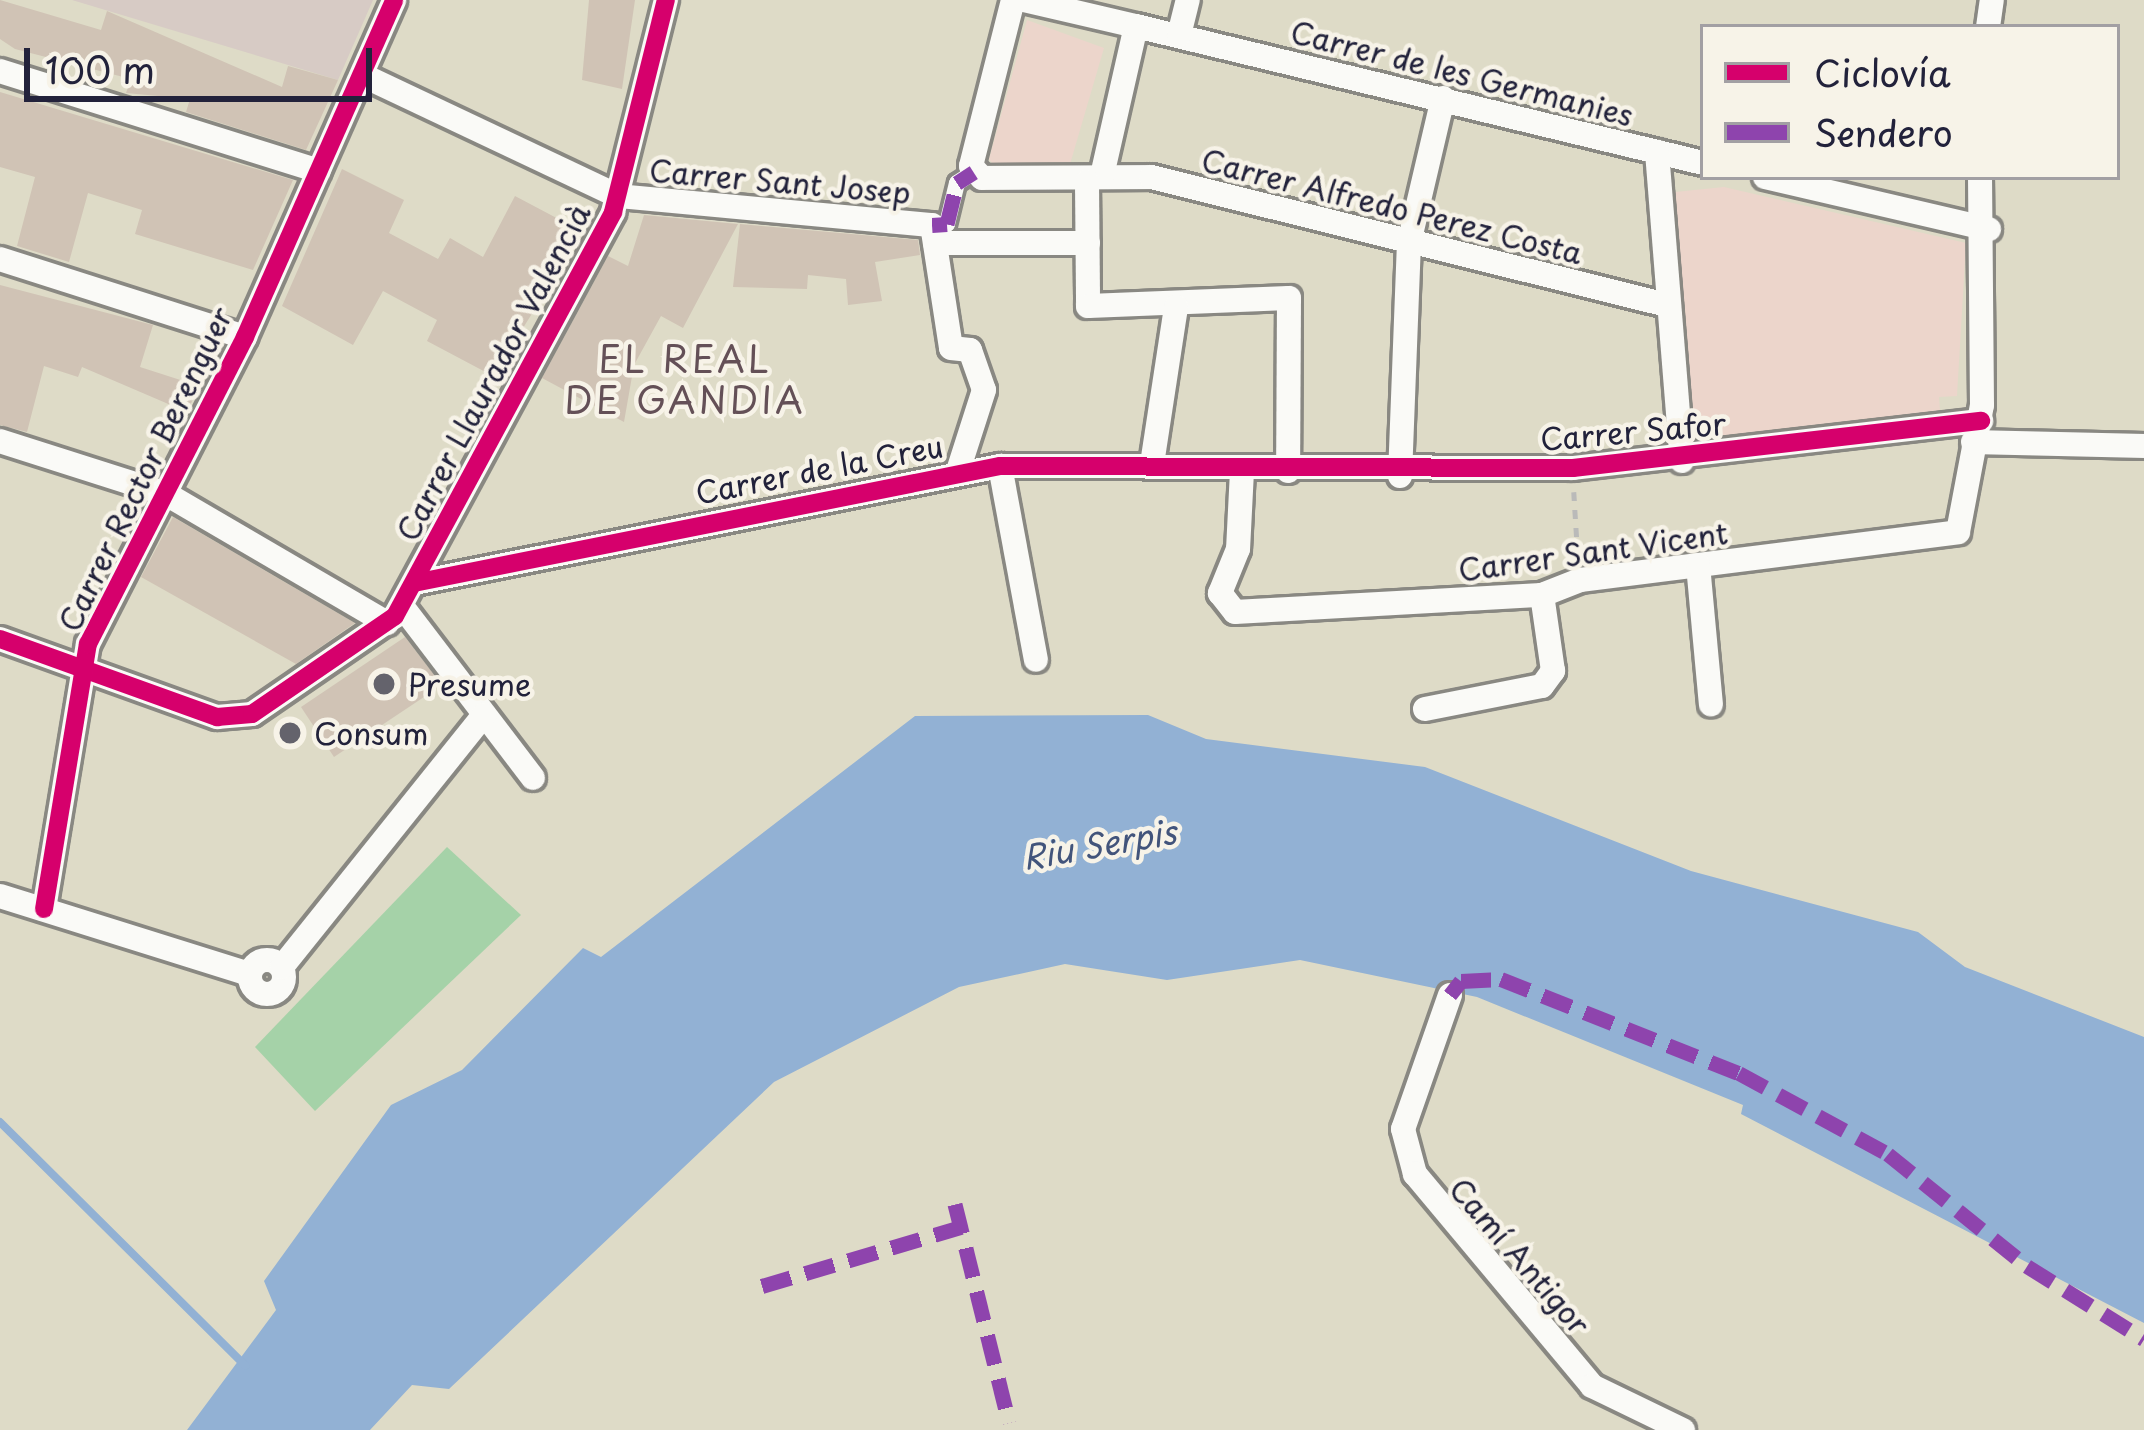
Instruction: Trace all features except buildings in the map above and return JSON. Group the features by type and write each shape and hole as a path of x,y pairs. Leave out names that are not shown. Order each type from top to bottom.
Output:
{"street":[{"name":"Carrer Rector Berenguer","path":"44,909 83,665 245,337 394,0"},
{"name":"Carrer Llaurador Valencià","path":"401,604 618,196 666,0"},
{"path":"958,471 984,390 970,350 951,348 933,234 947,224 957,183 974,172 1012,0"},
{"name":"Carrer de les Germanies","path":"1024,0 1101,8 1136,26 1700,162"},
{"path":"1179,35 1188,0"},
{"path":"1136,26 1094,179 1088,306 1176,307 1289,298 1288,471"},
{"path":"0,71 319,171"},
{"name":"Carrer Sant Josep","path":"362,75 618,196 933,234 1088,243"},
{"path":"1400,476 1409,243 1443,98"},
{"path":"1657,152 1682,461"},
{"name":"Carrer Alfredo Perez Costa","path":"974,172 1094,179 1151,177 1667,304"},
{"path":"1778,180 1989,229"},
{"path":"1977,432 1989,229 1981,180"},
{"path":"0,259 245,337"},
{"path":"1152,464 1176,307"},
{"name":"Carrer Safor","path":"1242,471 1400,476 1573,468 1977,432 2144,446"},
{"name":"Carrer Sant Vicent","path":"1242,471 1238,549 1220,592 1234,612 1543,595 1580,580 1958,532 1977,432"},
{"path":"0,441 166,494 401,604 533,778"},
{"name":"Carrer de la Creu","path":"401,604 958,471 1152,464 1242,471"},
{"path":"1000,466 1036,660"},
{"path":"1698,565 1711,704"},
{"path":"1425,709 1542,686 1552,671 1543,595"},
{"path":"0,639 83,665 217,717 252,714 401,604"},
{"path":"0,896 249,974 257,962 283,967 484,715"},
{"name":"Camí Antigor","path":"1450,995 1403,1129 1415,1174 1592,1386 1683,1430"}],"path":[{"path":"1573,468 1580,580"}],"shaded area":[{"path":"72,0 373,0 338,80"},
{"path":"1027,20 1104,48 1068,171 996,169 989,159"},
{"path":"1724,187 1966,243 1957,396 1939,397 1940,411 1695,452 1675,192"}],"green space":[{"path":"447,847 521,915 315,1111 255,1047"}],"water":[{"name":"Riu Serpis","path":"1148,715 1206,739 1425,767 1691,871 1918,932 1965,967 2144,1037 2144,1323 1741,1114 1743,1105 1477,997 1300,960 1167,980 1065,964 959,987 774,1082 449,1389 412,1385 370,1430 187,1430 276,1310 264,1281 391,1105 462,1070 583,948 601,957 915,716"}],"waterway":[{"path":"0,1122 246,1366"}],"marked path":[{"path":"932,225 947,224 957,183 974,172"},
{"path":"1450,995 1461,981 1501,979 1739,1073 1888,1154 2027,1266 2144,1339"},
{"path":"955,1204 1009,1422"},
{"path":"762,1286 961,1227"}],"cycle path":[{"path":"44,909 88,644 245,337 394,0"},
{"path":"0,639 217,717 252,714 395,616 613,212 666,0"},
{"path":"414,583 1000,466 1573,468 1981,421"}],"place":[{"name":"Presume","path":"384,684"},
{"name":"Consum","path":"290,733"}],"district":[{"name":"EL REAL DE GANDIA","path":"685,378"}]}
